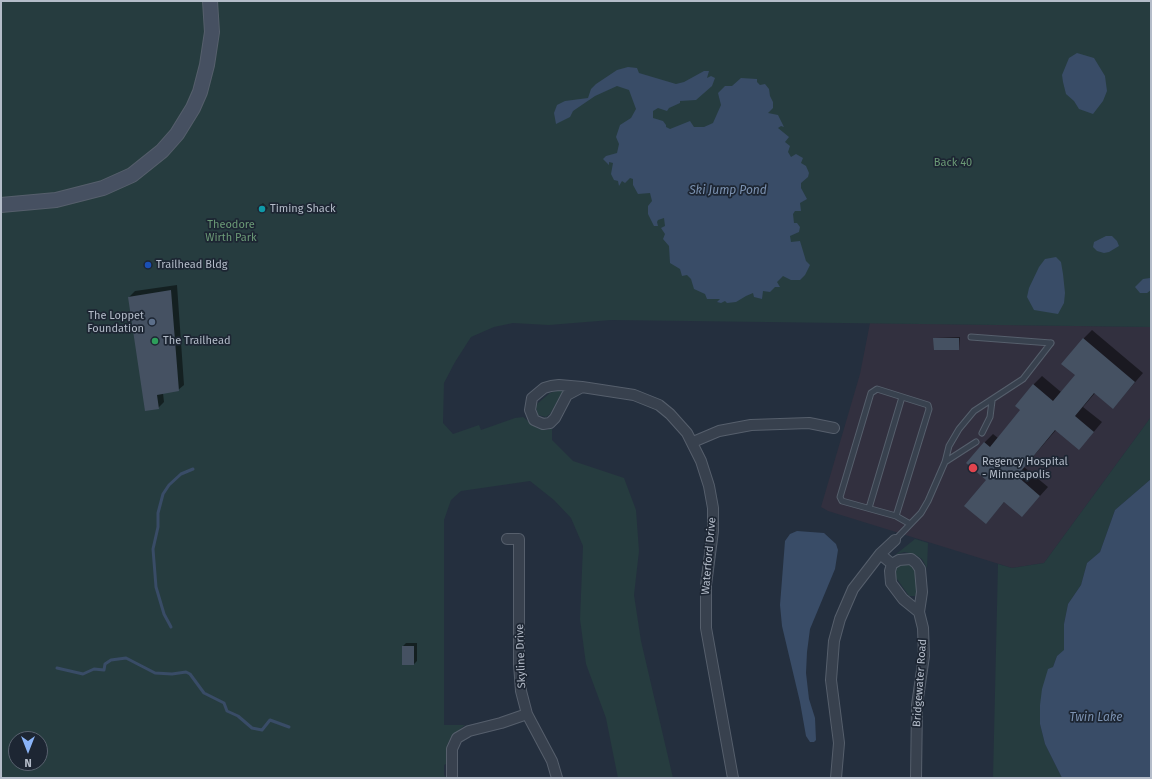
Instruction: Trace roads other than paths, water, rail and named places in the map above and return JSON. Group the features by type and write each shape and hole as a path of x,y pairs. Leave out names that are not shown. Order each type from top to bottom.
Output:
{"street":[{"path":"1,205 56,200 103,188 132,175 162,151 177,134 200,92 207,65 212,32 210,1"},
{"name":"Waterford Drive","path":"582,387 567,395 555,418 550,423 543,424 534,420 530,404 532,398 544,388 558,385 582,387 614,391 646,399 670,414 693,442 706,473 712,508 712,531 705,591 706,628 733,778"},
{"path":"693,442 719,431 751,425 809,423 834,428"},
{"name":"Skyline Drive","path":"507,539 519,539 520,680 527,714 550,756 557,778"},
{"path":"836,778 840,743 831,680 834,641 840,619 850,594 865,571 895,540"},
{"path":"880,554 892,564 889,576 891,583 903,599 919,612"},
{"name":"Bridgewater Road","path":"892,564 899,560 911,560 916,563 920,569 922,592 919,612 923,628 924,656 917,705 916,778"},
{"path":"452,778 452,749 457,738 469,731 501,723 527,714"}],"lane":[{"path":"895,540 921,513 928,501 945,462 949,446 959,429 974,411 992,401 1023,379 1051,343 971,337"},
{"path":"896,516 929,409 928,405 877,389 872,394 840,497 842,501 896,516 910,524"},
{"path":"869,508 902,396"},
{"path":"982,433 990,417 992,401"},
{"path":"945,462 976,442"}],"water":[{"path":"1077,53 1094,58 1105,76 1107,91 1103,101 1093,114 1079,109 1074,101 1066,94 1062,75 1069,58"},
{"name":"Ski Jump Pond","path":"628,67 637,68 639,73 676,84 684,82 704,71 709,71 707,78 711,76 715,78 712,86 696,100 680,101 680,103 669,108 667,111 658,108 653,111 653,118 663,121 666,127 670,129 690,121 694,127 704,127 713,123 721,105 718,93 725,86 732,86 741,78 757,79 757,82 760,85 765,84 769,89 773,102 773,108 768,113 778,115 784,127 781,126 778,128 789,137 785,142 790,146 788,152 791,157 796,154 803,158 801,163 806,166 809,173 808,177 801,183 801,188 807,199 800,203 801,211 795,211 793,214 794,223 797,223 800,227 799,232 790,236 791,242 800,241 806,261 810,265 805,275 800,280 791,280 783,276 777,282 780,287 775,287 770,292 763,291 762,299 754,297 753,293 736,302 727,303 725,301 721,303 717,302 720,299 707,299 705,294 694,289 691,279 687,275 682,276 680,269 670,263 669,246 663,239 665,234 661,228 665,226 664,218 658,220 658,226 654,226 648,214 648,206 652,201 650,193 638,194 633,185 633,179 630,178 625,183 622,181 619,186 618,181 614,180 611,174 613,163 609,162 609,165 603,159 606,156 617,153 619,144 616,137 620,125 631,118 636,109 629,90 617,86 595,96 573,111 570,117 556,124 554,113 557,105 565,101 588,98 591,89 596,84 617,70"},
{"path":"1106,236 1112,236 1117,241 1119,246 1109,252 1104,253 1097,251 1093,247 1094,242"},
{"path":"1056,257 1061,262 1065,293 1064,303 1058,314 1034,310 1027,297 1029,288 1039,267 1045,259"},
{"path":"1150,278 1151,290 1147,293 1140,293 1135,287 1143,279"},
{"name":"Twin Lake","path":"1151,479 1151,778 1062,778 1045,744 1040,724 1042,689 1048,669 1053,667 1057,656 1064,650 1064,624 1068,604 1081,585 1087,563 1100,552 1115,510"},
{"path":"797,531 824,533 836,544 838,550 835,569 810,629 807,652 806,673 809,699 815,718 816,740 814,742 810,742 806,736 800,702 782,626 780,605 785,541 790,534"}],"waterway":[{"path":"171,627 164,614 156,587 153,549 158,527 158,513 163,494 169,485 181,474 193,469"},
{"path":"57,668 83,674 94,669 104,670 105,664 111,660 126,658 155,673 172,674 186,672 190,674 204,693 224,703 227,711 238,716 252,728 262,730 270,720 289,727"}],"place":[{"name":"Timing Shack","path":"262,209"},
{"name":"Trailhead Bldg","path":"148,265"},
{"name":"The Loppet Foundation","path":"152,322"},
{"name":"The Trailhead","path":"155,341"},
{"name":"Regency Hospital - Minneapolis","path":"973,468"}],"park label":[{"name":"Back 40","path":"953,163"},
{"name":"Theodore Wirth Park","path":"231,231"}]}
